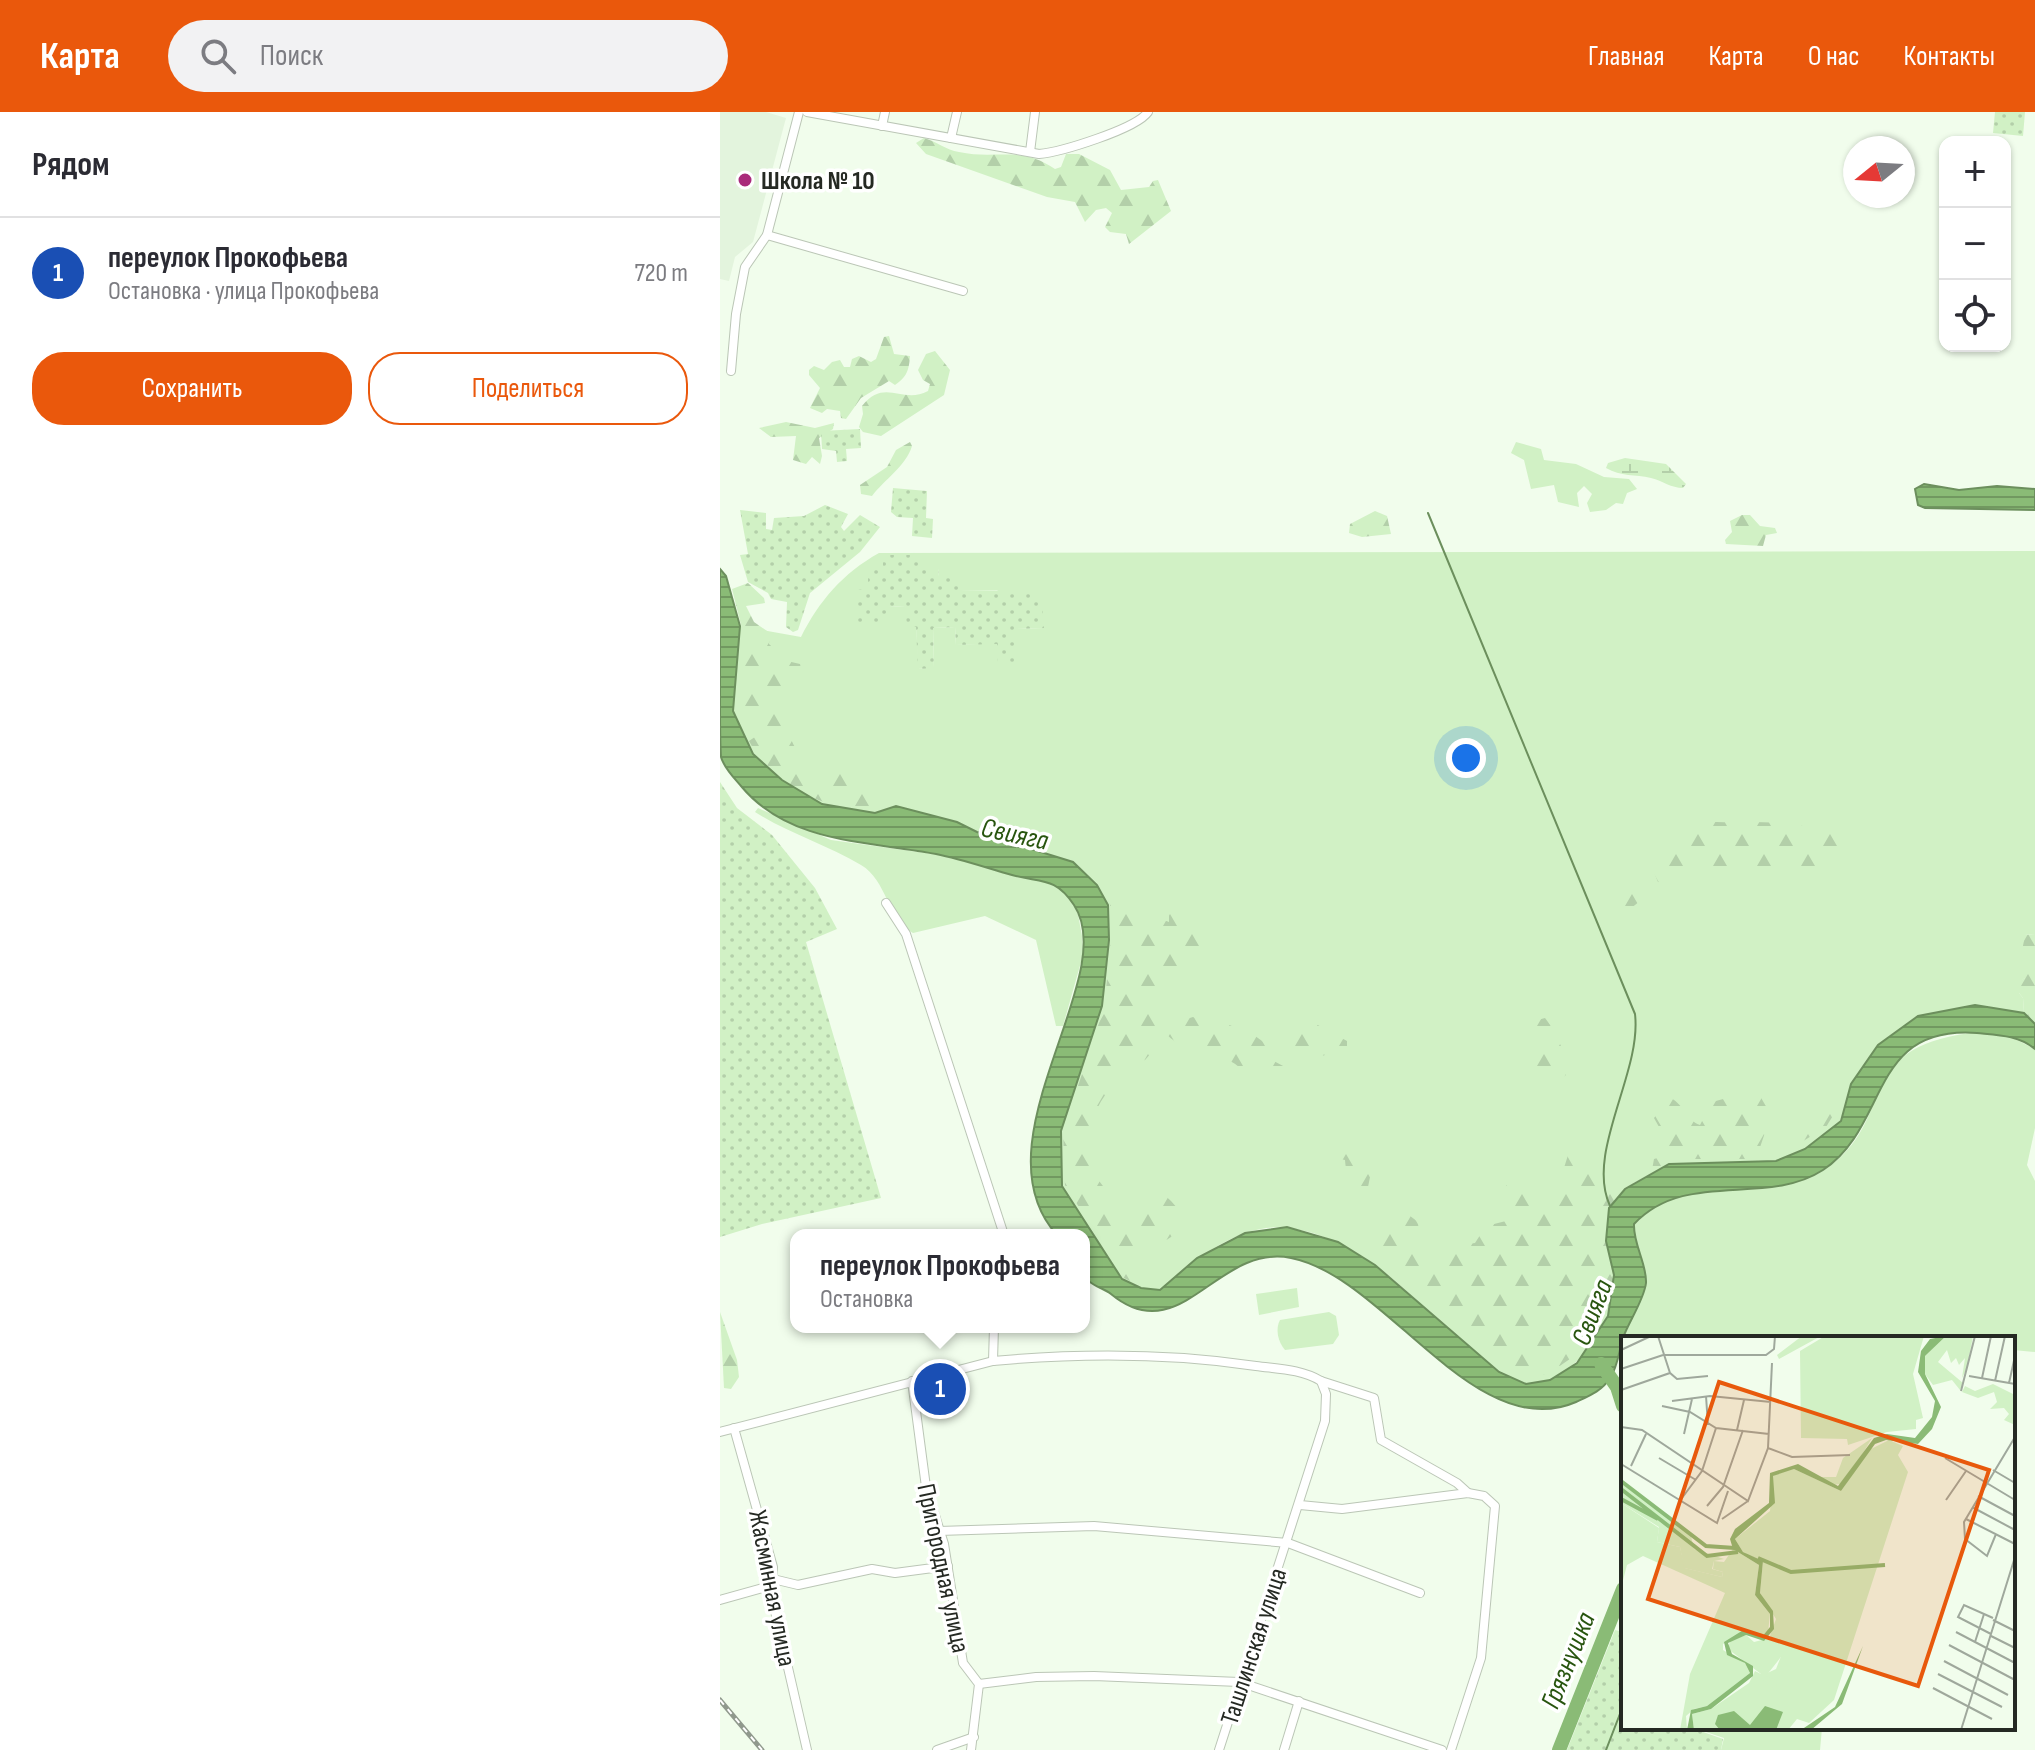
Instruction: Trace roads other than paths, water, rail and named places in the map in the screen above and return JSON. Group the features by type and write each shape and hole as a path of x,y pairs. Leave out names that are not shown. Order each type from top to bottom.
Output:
{"street":[{"path":"731,371 736,314 745,267 767,235 799,112"},
{"path":"807,112 1030,152 1053,153 1146,115"},
{"path":"882,126 885,112"},
{"path":"951,138 957,112"},
{"path":"1030,152 1035,112"},
{"path":"767,235 963,291"},
{"path":"886,903 906,934 1002,1229"},
{"path":"993,1361 994,1333"},
{"path":"720,1432 993,1361 1098,1355 1196,1357 1292,1371 1374,1398 1381,1440 1457,1483 1468,1493"},
{"name":"Пригородная улица","path":"912,1381 926,1487 948,1566 963,1663 979,1684 971,1750"},
{"name":"Ташлинская улица","path":"1219,1750 1325,1421 1326,1394 1321,1381"},
{"name":"Жасминная улица","path":"734,1428 758,1504 773,1567 772,1583 807,1750"},
{"path":"1300,1505 1342,1509 1468,1493 1484,1496 1497,1511 1481,1658 1451,1750"},
{"path":"939,1531 1094,1526 1288,1543"},
{"name":"Ташлинская улица","path":"1288,1543 1420,1593"},
{"path":"720,1600 772,1583 798,1585 872,1569 895,1573 948,1566"},
{"path":"979,1684 1036,1677 1094,1676 1239,1682 1442,1750"},
{"path":"1284,1750 1299,1701"},
{"path":"937,1750 974,1737"}],"waterway":[{"path":"1428,513 1635,1014 1631,1061 1604,1162 1604,1185 1610,1206"},
{"name":"Грязнушка","path":"1601,1364 1617,1387 1621,1400"},
{"name":"Грязнушка","path":"1559,1750 1621,1594"},
{"path":"1606,1750 1621,1711"}],"railway":[{"path":"720,1700 762,1750"}],"place":[{"name":"Школа № 10","path":"745,180"},
{"name":"переулок Прокофьева","path":"940,1389"}],"water label":[{"name":"Свияга","path":"1015,833"},
{"name":"Свияга","path":"1591,1312"}]}
